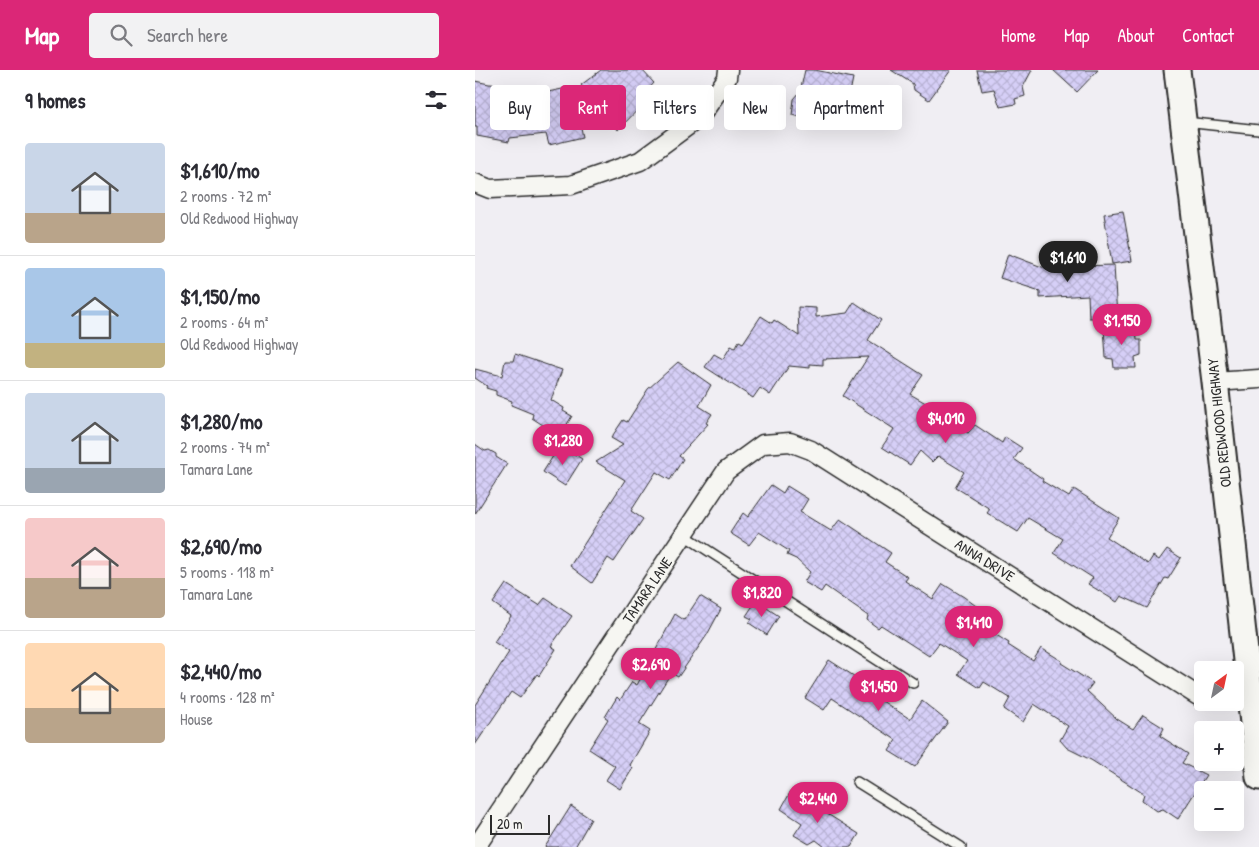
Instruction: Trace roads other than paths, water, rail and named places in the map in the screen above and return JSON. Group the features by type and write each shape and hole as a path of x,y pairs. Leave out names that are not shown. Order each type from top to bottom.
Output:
{"main road":[{"name":"OLD REDWOOD HIGHWAY","path":"1177,70 1215,382 1239,661"},
{"name":"OLD REDWOOD HIGHWAY","path":"1244,703 1259,774"}],"street":[{"path":"475,182 490,189 571,185 640,161 700,117 727,78 728,70"},
{"path":"1215,382 1259,379"},
{"name":"ANNA DRIVE","path":"763,444 790,442 811,450 1194,693"},
{"name":"TAMARA LANE","path":"476,847 726,471 763,444"}],"lane":[{"path":"1183,122 1259,130"},
{"path":"684,535 913,683"},
{"path":"857,782 961,847"}]}
